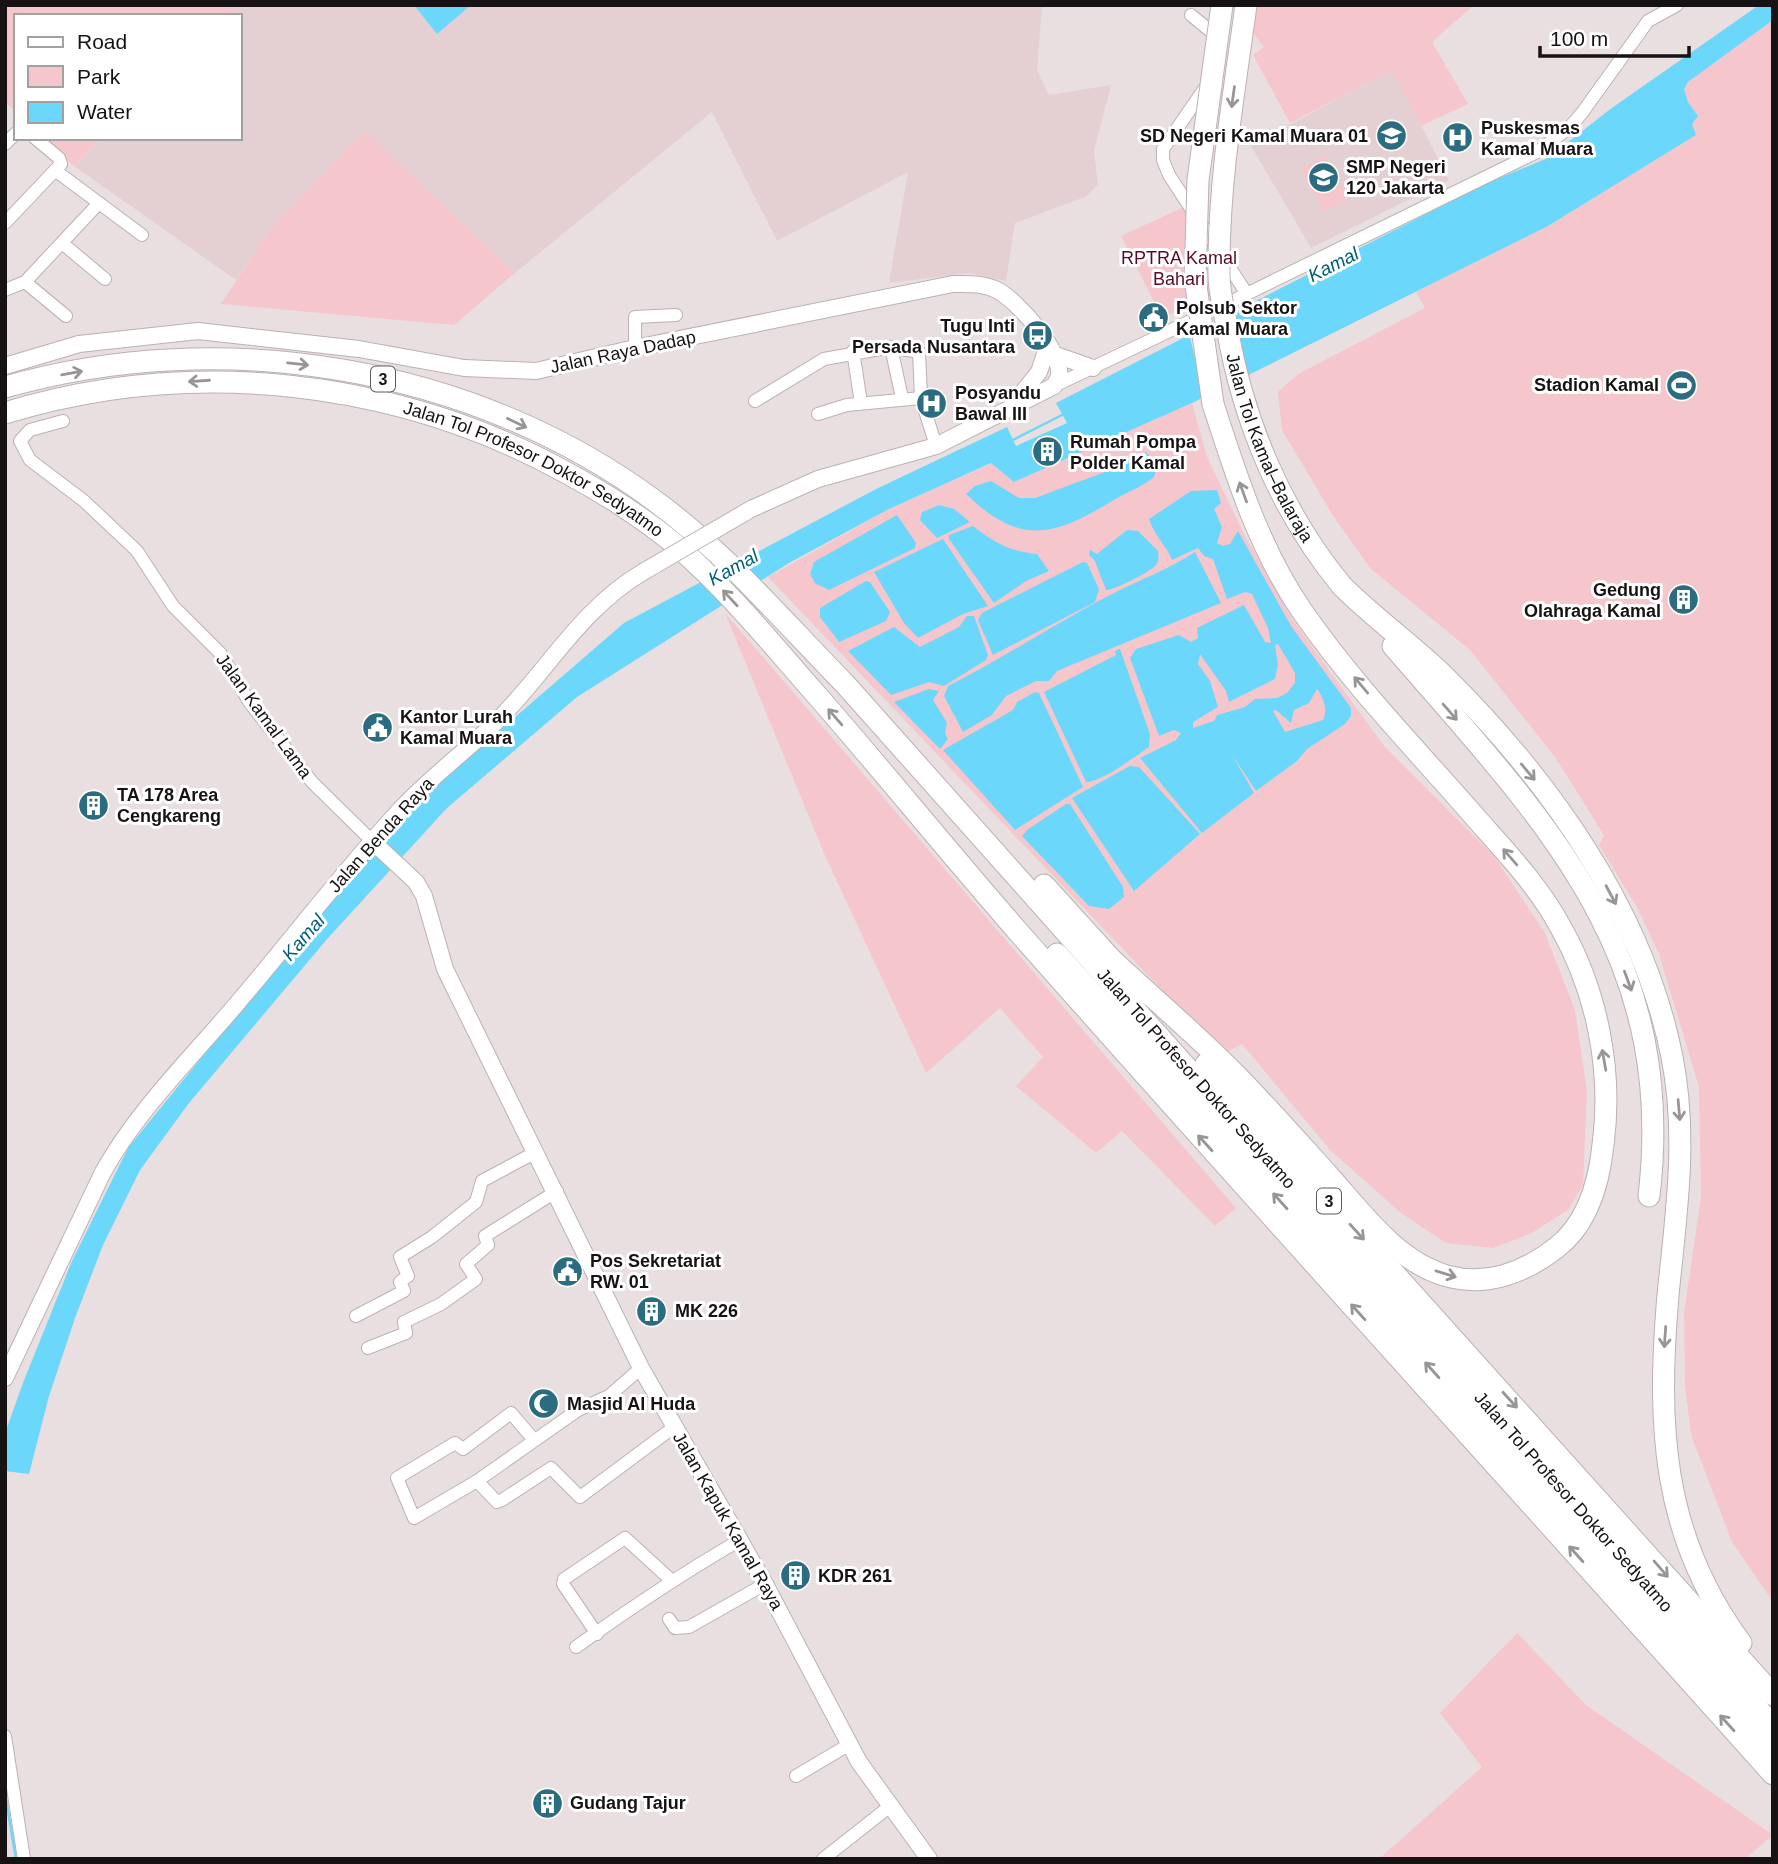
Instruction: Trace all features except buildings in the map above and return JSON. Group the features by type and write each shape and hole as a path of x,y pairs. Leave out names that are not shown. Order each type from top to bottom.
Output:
{"highway":[{"name":"Jalan Tol Kamal–Balaraja","path":"1113,961 1237,1077 1383,1237 1416,1261 1446,1276 1479,1280 1504,1277 1538,1262 1570,1238 1587,1209 1599,1177 1606,1122 1606,1073 1596,1015 1575,958 1560,926 1532,882 1414,748 1301,610 1259,534 1213,404 1195,279 1198,180 1222,5"},
{"name":"Jalan Tol Kamal–Balaraja","path":"1246,5 1222,182 1221,289 1233,360 1257,442 1292,514 1342,586"},
{"name":"Jalan Tol Profesor Doktor Sedyatmo","path":"5,387 126,363 217,359 300,363 415,385 499,415 577,452 654,500 719,553 845,684 1773,1726"},
{"name":"Jalan Tol Profesor Doktor Sedyatmo","path":"5,413 43,401 130,386 218,380 298,386 411,408 494,438 568,473 640,518 702,568 759,629 992,902 1773,1774"},
{"path":"1342,586 1531,808 1566,854 1594,902 1633,992 1647,1053 1654,1139 1649,1196"},
{"path":"1342,586 1444,677 1534,779 1590,857 1645,965 1667,1031 1680,1117 1680,1177 1664,1362 1667,1470 1674,1504 1699,1572 1735,1634 1773,1683"},
{"name":"Jalan Tol Profesor Doktor Sedyatmo","path":"845,684 872,694 885,707 1627,1529 1773,1695"},
{"name":"Jalan Tol Profesor Doktor Sedyatmo","path":"880,768 996,887 1773,1748"}],"main road":[{"name":"Jalan Raya Dadap","path":"5,366 79,344 198,331 359,349 464,368 509,372 567,366 635,348 953,284 978,284 996,290 1019,305 1051,349"},
{"path":"1051,349 1093,368"},
{"path":"936,446 1054,386 1060,371 1051,349"},
{"path":"1011,408 1039,372 1051,349"},
{"name":"Jalan Benda Raya","path":"5,1378 113,1154 170,1082 439,771 496,722 585,618 621,585 751,509 818,479 892,456 936,446"},
{"name":"Jalan Kapuk Kamal Raya","path":"377,845 416,881 424,896 431,911 445,969 557,1191 641,1368 765,1584 850,1744 889,1807 929,1859"}],"street":[{"path":"1054,386 1536,152 1569,128 1582,113 1648,21 1677,5"},
{"path":"1191,15 1222,40 1225,57 1167,142 1163,160 1169,175 1247,293"},
{"path":"5,223 56,171 61,160 37,140"},
{"path":"56,171 142,235"},
{"path":"5,290 24,282 99,203"},
{"path":"62,243 105,279"},
{"path":"24,282 66,316"},
{"path":"635,348 635,317 676,314"},
{"path":"891,347 902,398"},
{"path":"755,401 824,359 853,351 891,347 919,352 922,402 936,446"},
{"path":"853,351 861,403"},
{"path":"818,414 861,403 902,398 922,402"},
{"name":"Jalan Kamal Lama","path":"63,421 30,430 20,441 30,460 84,501 137,551 173,606 221,654 250,703 312,782 377,845"},
{"path":"356,1316 404,1291 400,1282 408,1276 400,1257 432,1237 476,1202 482,1181 536,1152"},
{"path":"368,1349 406,1333 404,1322 441,1304 476,1279 466,1264 488,1245 485,1236 557,1191"},
{"path":"534,1440 511,1413 463,1449 456,1443 397,1478 414,1518 477,1481 578,1410 609,1396 641,1368"},
{"path":"477,1481 497,1502 551,1468 580,1497 674,1427"},
{"path":"597,1634 563,1584 564,1579 625,1538 671,1580"},
{"path":"576,1647 653,1597 671,1580 740,1540"},
{"path":"669,1619 676,1628 689,1627 765,1584"},
{"path":"5,1736 24,1859"},
{"path":"796,1776 850,1744"},
{"path":"823,1859 889,1807"}],"shaded area":[{"path":"239,5 1042,5 1037,70 1049,95 1111,85 1094,151 1098,185 1085,197 1015,223 1006,281 969,273 889,283 908,172 777,241 712,112 515,273 365,131 267,233 236,280 74,166 100,140 242,140 242,14 230,14"},
{"path":"1392,69 1449,180 1311,248 1251,146"}],"green space":[{"path":"5,5 239,5 230,14 14,14 14,110 5,102"},
{"path":"1232,5 1474,5 1432,42 1468,104 1421,126 1392,70 1290,123 1253,55 1264,47"},
{"path":"1773,20 1773,1602 1732,1542 1691,1435 1685,1385 1684,1313 1701,1197 1699,1087 1659,954 1638,909 1599,845 1604,835 1555,757 1470,650 1371,569 1333,516 1282,430 1278,392 1298,374 1425,308 1416,292 1548,226 1696,135 1692,124 1698,116 1688,102 1684,89 1688,82"},
{"path":"365,131 515,273 454,325 221,304 267,233"},
{"path":"46,140 100,140 74,166"},
{"path":"1325,156 1348,199 1324,212 1301,169"},
{"name":"RPTRA Kamal Bahari","path":"1186,206 1231,286 1162,318 1121,236"},
{"path":"1192,403 1207,457 1245,536 1292,619 1384,746 1494,856 1545,933 1575,1010 1587,1091 1583,1185 1568,1210 1530,1234 1493,1248 1446,1243 1401,1213 1331,1151 1242,1044 1223,1054 768,577 887,510 992,463 1014,482"},
{"path":"725,613 1236,1208 1215,1226 1122,1131 1096,1153 1016,1086 1043,1057 1000,1008 926,1073 826,858"},
{"path":"1517,1633 1586,1705 1773,1835 1745,1859 1379,1859 1482,1767 1440,1713"}],"water":[{"path":"414,5 471,5 437,34"},
{"path":"1759,5 1773,5 1773,20 1688,82 1684,89 1688,102 1698,116 1692,124 1696,135 1548,226 1192,403 1014,482 991,463 887,510 789,563 577,697 447,808 328,938 189,1103 140,1170 103,1245 49,1396 29,1474 5,1471 5,1433 23,1383 72,1261 128,1148 328,902 439,783 624,623 876,489 1007,427 1016,446 1067,423 1056,403 1485,184 1548,158 1609,110"},
{"path":"1146,452 1157,465 1154,477 1091,513 1054,528 1020,529 985,511 966,494 975,486 991,481 1019,498 1035,498 1105,472 1114,463"},
{"path":"1217,490 1221,503 1214,509 1222,527 1217,543 1223,546 1230,544 1238,531 1291,626 1351,708 1351,716 1345,724 1307,749 1297,761 1256,791 1231,753 1254,793 1202,833 1140,758 1176,740 1181,733 1174,730 1159,736 1130,658 1136,649 1179,635 1191,642 1198,638 1197,628 1244,605 1265,642 1271,643 1268,628 1252,594 1245,592 1227,599 1213,559 1204,556 1198,548 1172,560 1154,530 1149,519 1191,491","holes":["1278,644 1295,673 1295,683 1287,693 1277,698 1255,699 1245,707 1217,715 1214,721 1193,728 1193,722 1218,707 1210,681 1198,664 1200,654 1226,691 1229,702 1275,679 1278,665 1275,645","1317,689 1324,704 1323,720 1285,732 1273,711 1276,710 1291,723 1294,710 1309,703"]},
{"path":"939,505 954,509 970,522 937,538 920,520 922,512"},
{"path":"897,515 916,543 915,548 829,590 815,583 810,574 814,562"},
{"path":"973,526 1003,545 1037,554 1049,571 1026,581 994,603 949,539 949,535"},
{"path":"1127,530 1138,531 1158,551 1158,562 1138,577 1106,590 1095,561 1089,555 1090,550 1097,554"},
{"path":"943,539 988,606 963,614 918,638 904,623 874,572"},
{"path":"1195,552 1221,603 1057,671 1049,681 1036,681 1006,696 992,715 963,732 944,696 948,686 1096,602"},
{"path":"1083,562 1087,563 1099,589 1095,602 993,655 978,620 982,613"},
{"path":"866,581 870,582 890,612 886,621 839,642 820,617 820,608"},
{"path":"967,616 974,616 988,655 986,660 944,686 929,682 891,695 848,651 894,627 920,647 959,627"},
{"path":"1120,649 1150,734 1149,747 1109,774 1086,782 1044,692 1116,655 1115,651"},
{"path":"929,689 939,691 933,700 947,723 945,733 948,739 940,749 894,702"},
{"path":"1035,692 1039,693 1083,787 1015,830 943,750 1013,710 1017,702"},
{"path":"1130,766 1139,767 1200,834 1134,891 1072,798"},
{"path":"1066,804 1070,804 1123,887 1124,897 1109,909 1089,906 1022,836"}],"pier":[{"path":"1234,309 1249,379 1204,401 1189,332"}],"waterway":[{"name":"Kamal","path":"1011,441 1064,414"},
{"name":"Kamal","path":"5,1794 16,1859"}],"place":[{"name":"SD Negeri Kamal Muara 01","path":"1391,136"},
{"name":"Puskesmas Kamal Muara","path":"1458,138"},
{"name":"SMP Negeri 120 Jakarta","path":"1323,177"},
{"name":"Polsub Sektor Kamal Muara","path":"1153,318"},
{"name":"Tugu Inti Persada Nusantara","path":"1038,336"},
{"name":"Stadion Kamal","path":"1682,385"},
{"name":"Posyandu Bawal III","path":"932,403"},
{"name":"Rumah Pompa Polder Kamal","path":"1047,452"},
{"name":"Gedung Olahraga Kamal","path":"1684,600"},
{"name":"Kantor Lurah Kamal Muara","path":"377,727"},
{"name":"TA 178 Area Cengkareng","path":"94,805"},
{"name":"Pos Sekretariat RW. 01","path":"567,1271"},
{"name":"MK 226","path":"652,1311"},
{"name":"Masjid Al Huda","path":"544,1404"},
{"name":"KDR 261","path":"795,1576"},
{"name":"Gudang Tajur","path":"547,1803"}]}
